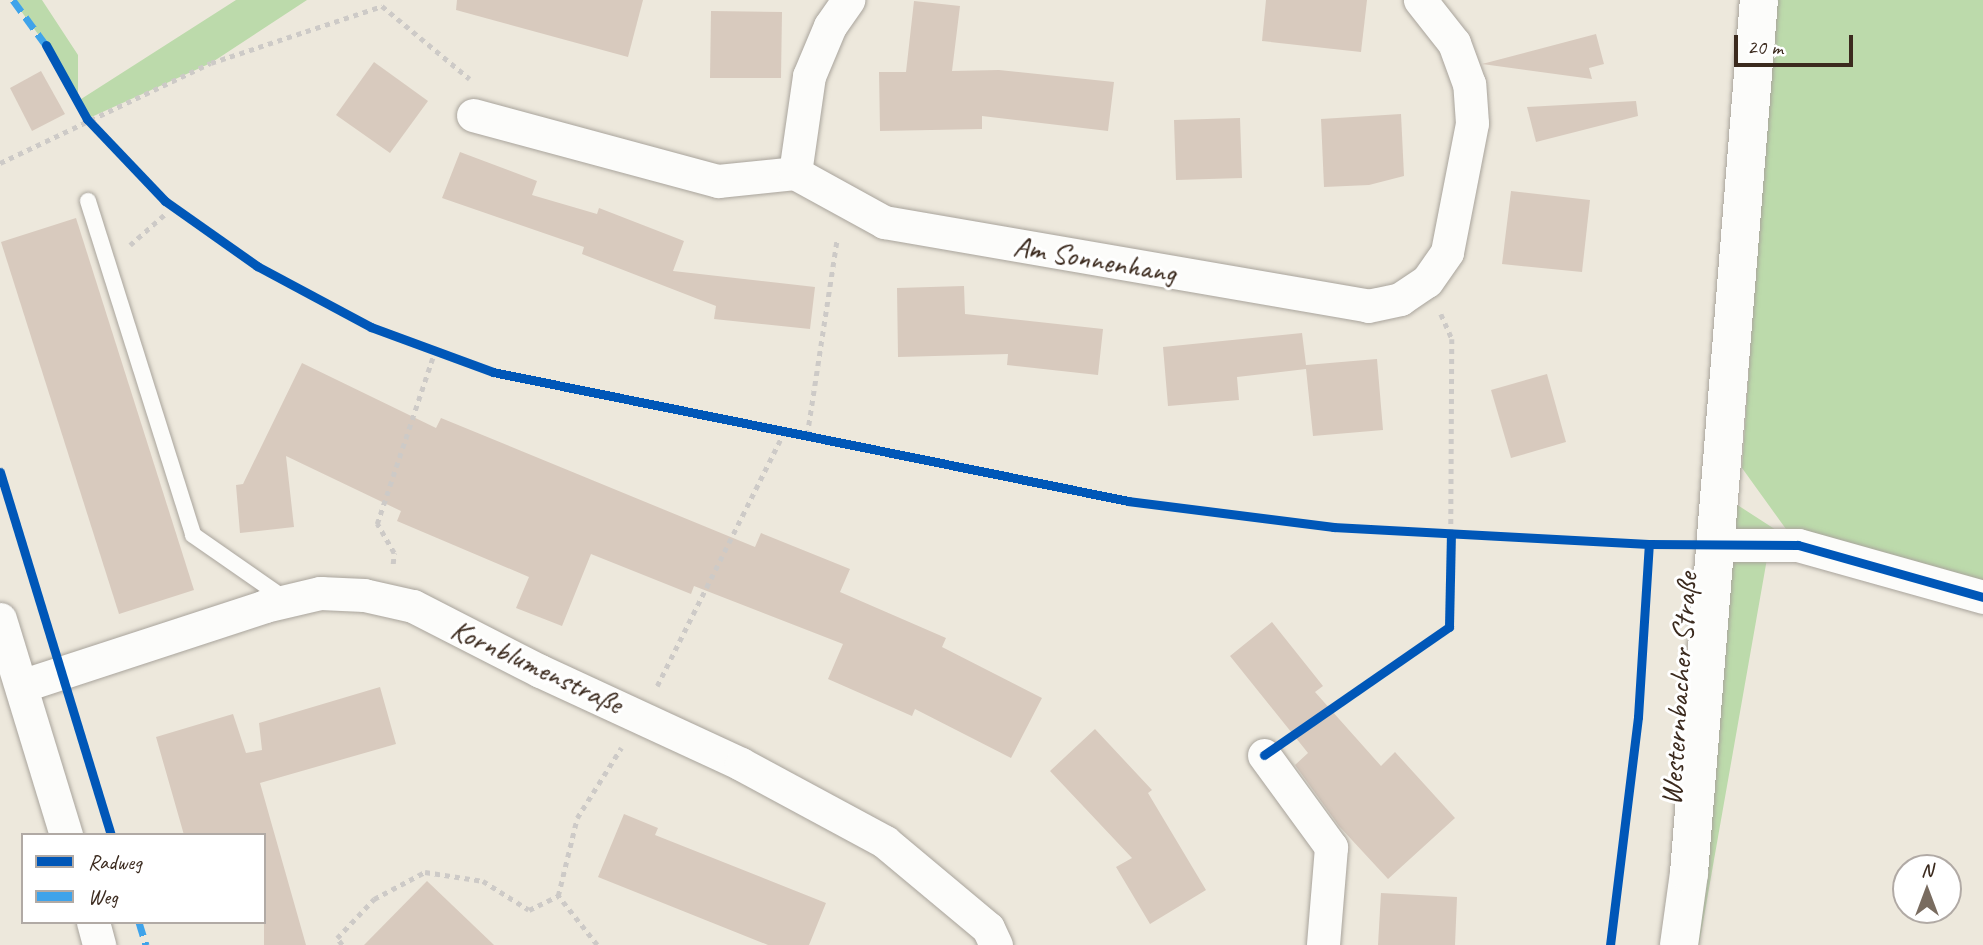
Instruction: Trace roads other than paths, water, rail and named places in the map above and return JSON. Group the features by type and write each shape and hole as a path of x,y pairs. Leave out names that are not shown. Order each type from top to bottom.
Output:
{"street":[{"path":"473,115 718,181 795,173 809,76 830,26 848,0"},
{"name":"Am Sonnenhang","path":"795,173 884,222 1368,306 1400,299 1427,281 1447,252 1472,124 1469,84 1454,43 1420,0"},
{"name":"Westernbacher Straße","path":"1679,945 1689,873 1759,0"},
{"path":"1715,545 1798,545 1983,597"},
{"name":"Kornblumenstraße","path":"24,685 287,600 320,593 413,606 540,671 642,716 885,842 988,929 996,945"},
{"path":"0,619 24,685 65,833"},
{"path":"1264,755 1331,848 1323,945"},
{"path":"94,924 99,945"}],"lane":[{"path":"88,201 193,535 287,600"}]}
